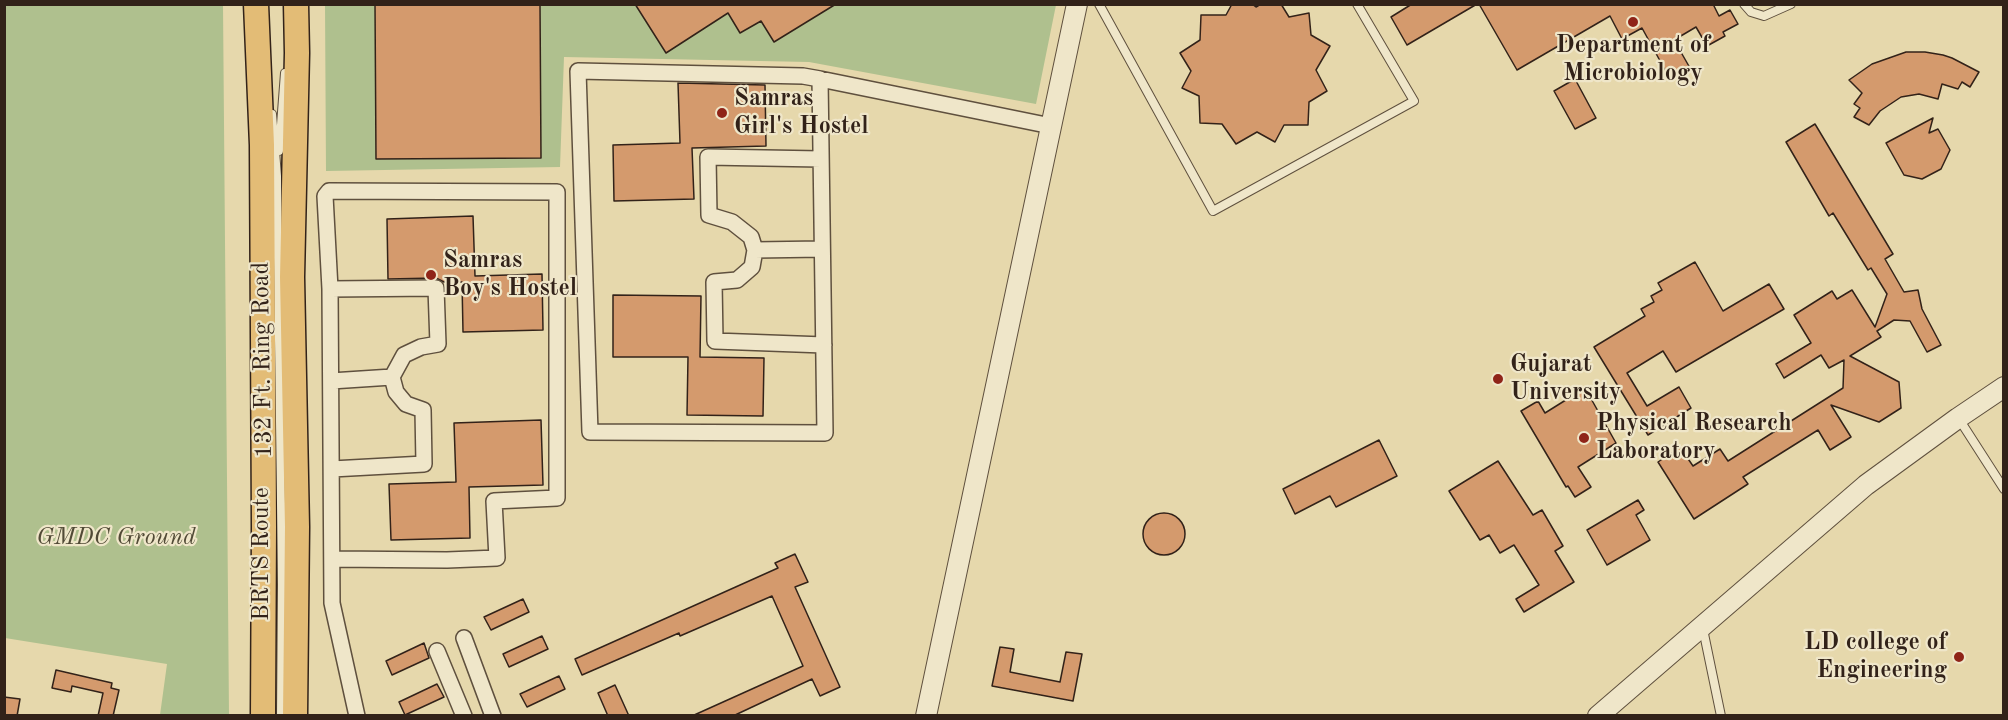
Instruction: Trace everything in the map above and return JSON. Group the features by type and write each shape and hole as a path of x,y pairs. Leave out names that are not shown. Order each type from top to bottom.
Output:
{"main road":[{"name":"132 Ft. Ring Road","path":"256,4 262,145 263,716"},
{"name":"132 Ft. Ring Road","path":"296,4 292,277 297,527 296,716"}],"street":[{"path":"926,716 1051,126 1079,6"},
{"path":"820,79 825,433 590,432 578,71 803,76 820,79 1051,126"},
{"path":"821,159 708,157 709,215 732,222 751,237 755,250 752,267 737,279 714,282 715,341 824,345"},
{"path":"332,559 497,558 494,501 557,498 557,192 329,191 325,196 330,289 332,603 357,716"},
{"path":"755,250 822,249"},
{"path":"330,289 436,288 438,344 421,347 404,355 392,377 396,392 406,404 423,410 424,464 332,469"},
{"path":"331,381 392,377"},
{"path":"1598,716 1866,485 2004,387"},
{"path":"464,638 493,716"},
{"path":"437,651 464,716"}],"lane":[{"path":"1099,4 1213,211 1414,101 1357,4"},
{"path":"1744,4 1751,12 1764,16 1791,4"},
{"path":"277,176 286,66"},
{"path":"272,105 277,176"},
{"name":"BRTS Route","path":"277,176 282,585 281,716"},
{"path":"1958,418 2004,489"},
{"path":"1702,625 1721,716"}],"green space":[{"name":"GMDC Ground","path":"4,5 223,5 229,715 160,715 167,664 5,638"},
{"path":"325,5 1056,5 1036,104 809,62 564,57 560,167 326,171"}],"building":[{"path":"375,4 540,4 541,158 376,159"},
{"path":"635,4 836,4 774,42 761,21 740,33 728,13 666,53"},
{"path":"1232,4 1252,4 1256,7 1261,4 1281,4 1289,17 1309,13 1311,35 1330,46 1316,70 1327,91 1309,102 1308,125 1284,125 1275,142 1257,132 1236,144 1222,124 1200,123 1199,96 1182,88 1191,71 1180,53 1200,40 1201,15 1226,15"},
{"path":"1412,4 1477,4 1407,45 1391,17"},
{"path":"1479,4 1713,4 1719,16 1730,10 1738,24 1723,32 1725,36 1707,46 1696,27 1674,40 1690,68 1670,79 1642,28 1622,39 1610,16 1517,70"},
{"path":"1906,52 1943,55 1979,72 1970,87 1962,82 1958,89 1942,84 1938,99 1919,94 1901,97 1880,111 1869,125 1854,117 1860,108 1854,104 1862,93 1849,80 1872,64"},
{"path":"1575,79 1596,118 1575,129 1554,91"},
{"name":"Samras Girl's Hostel","path":"678,83 765,85 766,146 692,148 694,199 614,201 613,145 680,143"},
{"path":"1933,118 1929,133 1938,129 1950,150 1941,169 1922,179 1904,175 1886,143"},
{"path":"1815,124 1893,254 1885,259 1904,292 1918,290 1922,309 1941,345 1927,352 1910,321 1894,320 1877,331 1881,337 1850,356 1899,382 1901,408 1879,422 1831,405 1851,437 1830,450 1818,430 1743,477 1748,484 1694,519 1658,462 1680,447 1693,466 1720,449 1728,461 1843,388 1844,360 1829,368 1821,355 1784,378 1776,364 1811,343 1794,315 1832,291 1837,299 1852,290 1875,327 1887,294 1871,268 1868,270 1833,213 1829,216 1786,142"},
{"name":"Samras Boy's Hostel","path":"473,216 475,276 542,274 543,330 463,332 462,282 444,282 436,278 388,279 387,219"},
{"path":"1695,262 1723,311 1769,284 1784,309 1676,372 1663,351 1627,373 1647,406 1679,387 1691,408 1648,435 1594,347 1645,316 1641,309 1654,302 1651,296 1662,290 1658,283"},
{"path":"613,295 701,296 700,357 764,358 763,416 687,415 688,357 613,357"},
{"path":"1585,388 1616,443 1578,467 1591,487 1575,497 1568,486 1566,487 1521,411 1538,401 1545,413"},
{"path":"541,420 543,485 469,487 470,538 391,540 389,484 456,482 454,423"},
{"path":"1379,440 1397,476 1336,507 1330,496 1295,514 1283,489"},
{"path":"1498,461 1533,515 1542,510 1563,546 1555,551 1574,582 1524,612 1516,599 1539,585 1514,545 1500,553 1489,535 1480,540 1449,491"},
{"path":"1638,500 1644,510 1636,515 1650,540 1607,565 1587,530"},
{"path":"1164,513 1179,519 1185,534 1179,549 1164,555 1149,549 1143,534 1149,519"},
{"path":"795,554 808,582 795,587 840,687 820,696 812,679 733,716 692,716 803,666 772,596 582,675 575,659 778,568 775,563"},
{"path":"523,599 529,612 491,630 484,617"},
{"path":"542,636 548,649 509,667 503,654"},
{"path":"424,643 429,658 392,675 386,661"},
{"path":"1000,647 1014,649 1010,672 1060,682 1066,652 1082,654 1073,701 992,686"},
{"path":"56,670 112,683 111,688 119,690 113,716 98,716 103,693 72,686 71,692 52,688"},
{"path":"559,676 565,689 527,707 520,694"},
{"path":"437,684 444,697 405,715 399,702"},
{"path":"615,685 629,716 608,716 598,693"},
{"path":"4,697 20,699 17,716 4,716"}],"place":[{"name":"Department of Microbiology","path":"1633,22"},
{"name":"Samras Girl's Hostel","path":"722,113"},
{"name":"Samras Boy's Hostel","path":"431,275"},
{"name":"Gujarat University","path":"1498,379"},
{"name":"Physical Research Laboratory","path":"1584,438"},
{"name":"LD college of Engineering","path":"1959,657"}]}
